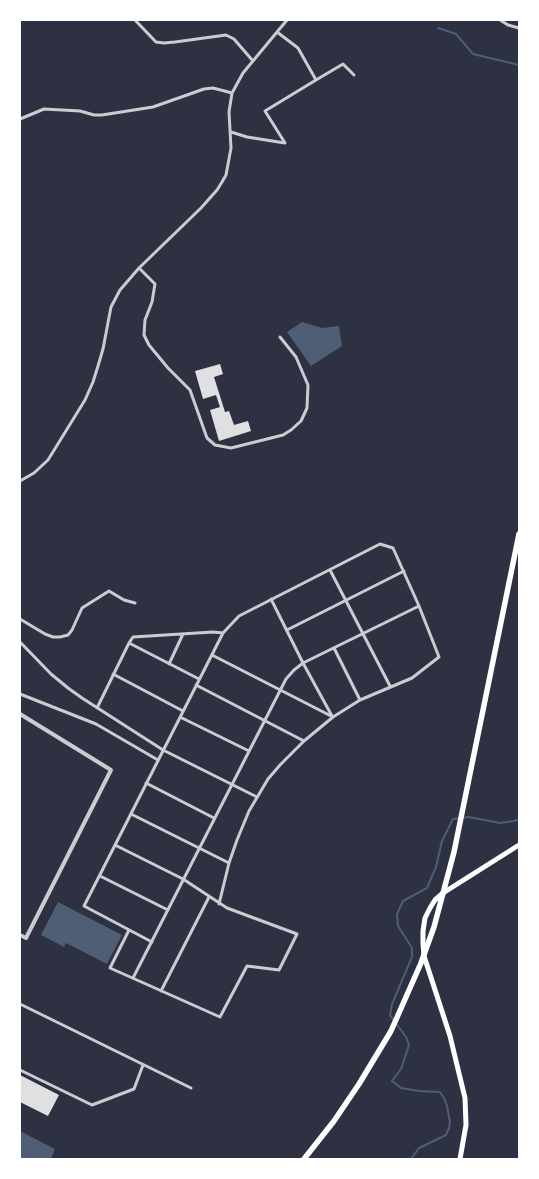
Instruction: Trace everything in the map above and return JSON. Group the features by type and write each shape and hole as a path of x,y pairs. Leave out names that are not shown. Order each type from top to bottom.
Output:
{"highway":[{"path":"304,1159 334,1121 391,1031 421,963 434,927 454,852 519,534"}],"main road":[{"path":"460,1159 466,1125 465,1098 450,1036 424,956 423,931 425,918 435,900 443,893 519,845"}],"street":[{"path":"135,20 156,42 164,43 226,35 234,39 253,61"},
{"path":"20,480 34,473 48,460 85,400 93,382 103,349 112,307 120,290 139,268 217,190 226,175 231,148 229,112 232,93 243,73 287,20"},
{"path":"500,20 508,25 519,28"},
{"path":"277,32 298,48 316,80"},
{"path":"231,132 247,137 285,142 265,111 343,64 354,76"},
{"path":"20,119 44,110 102,115 153,107 204,89 213,88 232,93"},
{"path":"139,268 155,284 152,302 145,320 144,335 149,345 190,390 207,438 215,445 231,448 283,435 301,421 307,408 308,385 296,357 280,337"},
{"path":"152,942 84,906 224,633 239,616 380,544 393,548 439,657 412,678 360,700 332,717 304,740 268,779 249,812 237,840 229,863 220,904"},
{"path":"330,570 390,686"},
{"path":"287,630 404,571"},
{"path":"20,619 45,634 60,637 68,635 72,630 82,608 109,591 124,600 135,603"},
{"path":"272,599 332,717"},
{"path":"133,978 280,689 290,675 304,663 419,606"},
{"path":"97,708 133,637 224,633"},
{"path":"168,664 183,634"},
{"path":"20,642 62,683 97,708 163,750 257,797"},
{"path":"129,643 199,680"},
{"path":"334,648 360,700"},
{"path":"212,655 332,717"},
{"path":"113,674 183,711"},
{"path":"196,685 304,740"},
{"path":"20,694 96,724 158,760"},
{"path":"20,714 111,770 26,938 20,935"},
{"path":"180,717 249,751"},
{"path":"146,783 214,818"},
{"path":"131,814 229,863"},
{"path":"115,845 183,880 220,904 297,934 279,970 247,966 220,1017 110,968 129,930"},
{"path":"100,876 168,910"},
{"path":"161,991 209,897"},
{"path":"20,1004 191,1088"},
{"path":"20,1070 92,1105 134,1089 143,1065"}],"water":[{"path":"302,322 322,328 339,326 342,346 311,366 287,332"},
{"path":"58,902 122,935 107,964 66,943 64,947 41,935"},
{"path":"20,1131 55,1149 51,1159 20,1159"}],"building":[{"path":"220,364 223,374 214,377 225,412 229,411 234,425 248,421 251,431 219,441 210,410 220,407 216,395 203,399 195,371"},
{"path":"20,1075 59,1095 48,1116 20,1102"}],"waterway":[{"path":"438,28 456,34 473,54 519,65"},
{"path":"411,1159 419,1148 446,1135 450,1122 447,1106 440,1092 401,1088 392,1081 401,1069 409,1045 406,1037 390,1015 392,1004 412,957 412,948 398,926 397,914 403,901 427,888 436,867 442,841 453,819 469,817 500,823 519,819"}]}
